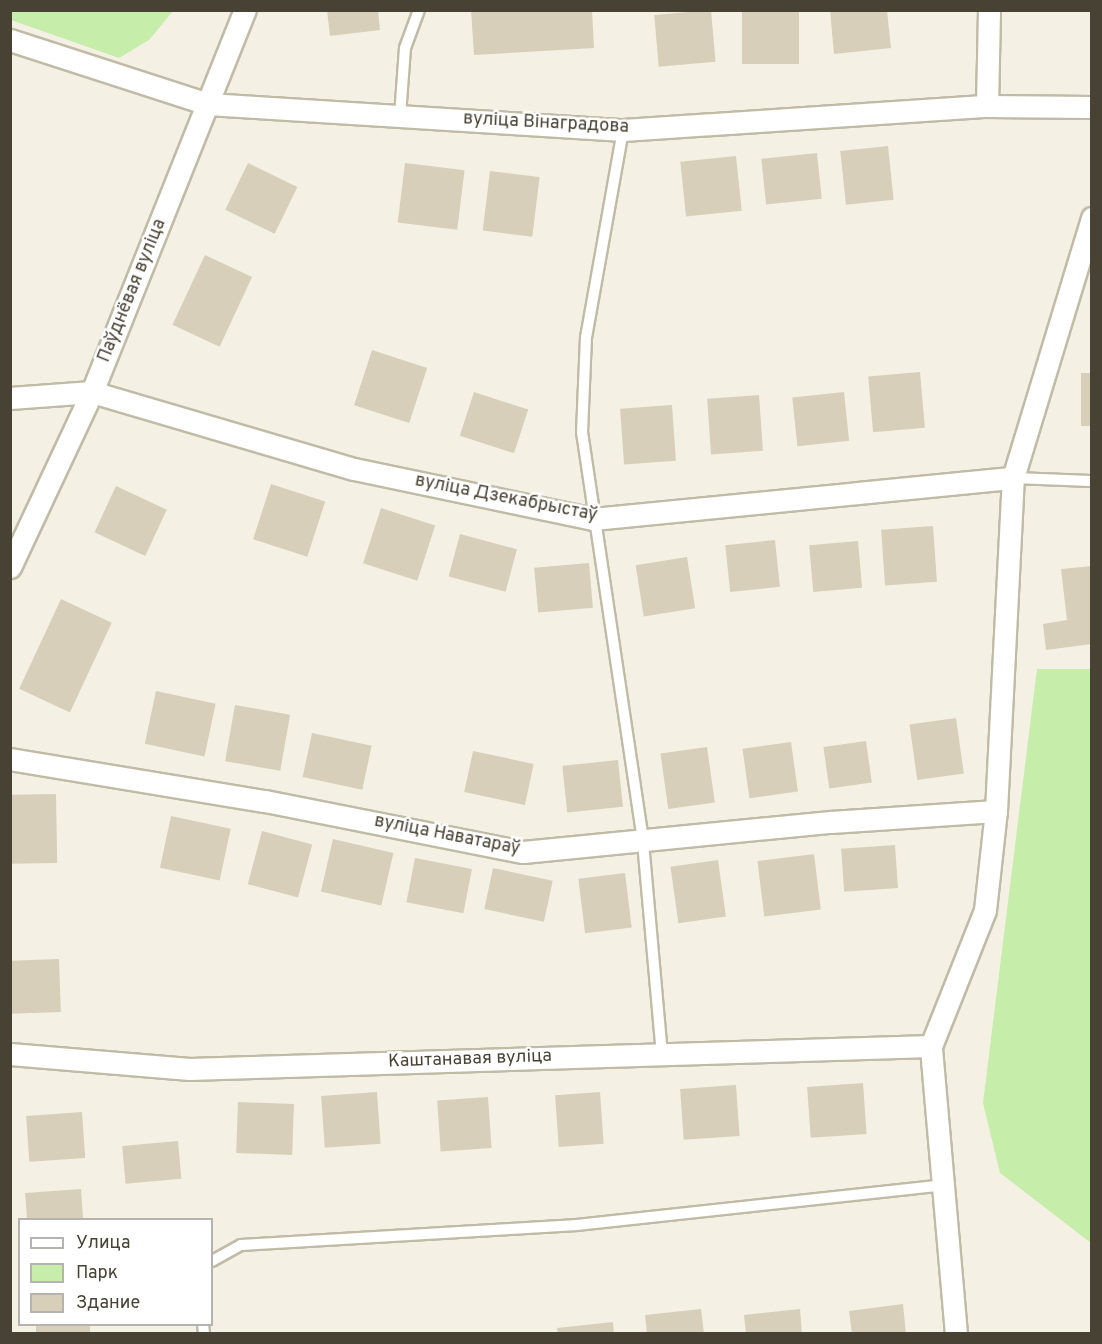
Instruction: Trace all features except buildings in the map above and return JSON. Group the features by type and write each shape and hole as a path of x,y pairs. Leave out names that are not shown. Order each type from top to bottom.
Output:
{"street":[{"name":"Паўднёвая вуліца","path":"10,567 92,392 245,10"},
{"path":"987,106 989,10"},
{"name":"вуліца Вінаградова","path":"10,40 208,104 623,130 987,106 1092,108"},
{"path":"956,1334 931,1046 985,910 996,812 1013,478 1092,218"},
{"name":"вуліца Дзекабрыстаў","path":"10,398 92,392 354,469 593,519 1013,478"},
{"name":"вуліца Наватараў","path":"10,759 265,801 523,852 831,822 996,812"},
{"name":"Каштанавая вуліца","path":"10,1054 189,1069 931,1046"}],"lane":[{"path":"400,116 405,48 419,10"},
{"path":"623,130 586,337 582,432 593,519 643,842 662,1053"},
{"path":"1013,478 1092,481"},
{"path":"213,1260 241,1245 577,1225 943,1185"}],"green space":[{"path":"11,10 173,11 149,40 119,58 11,20"},
{"path":"1037,669 1091,669 1091,1243 1000,1173 983,1103"}]}
